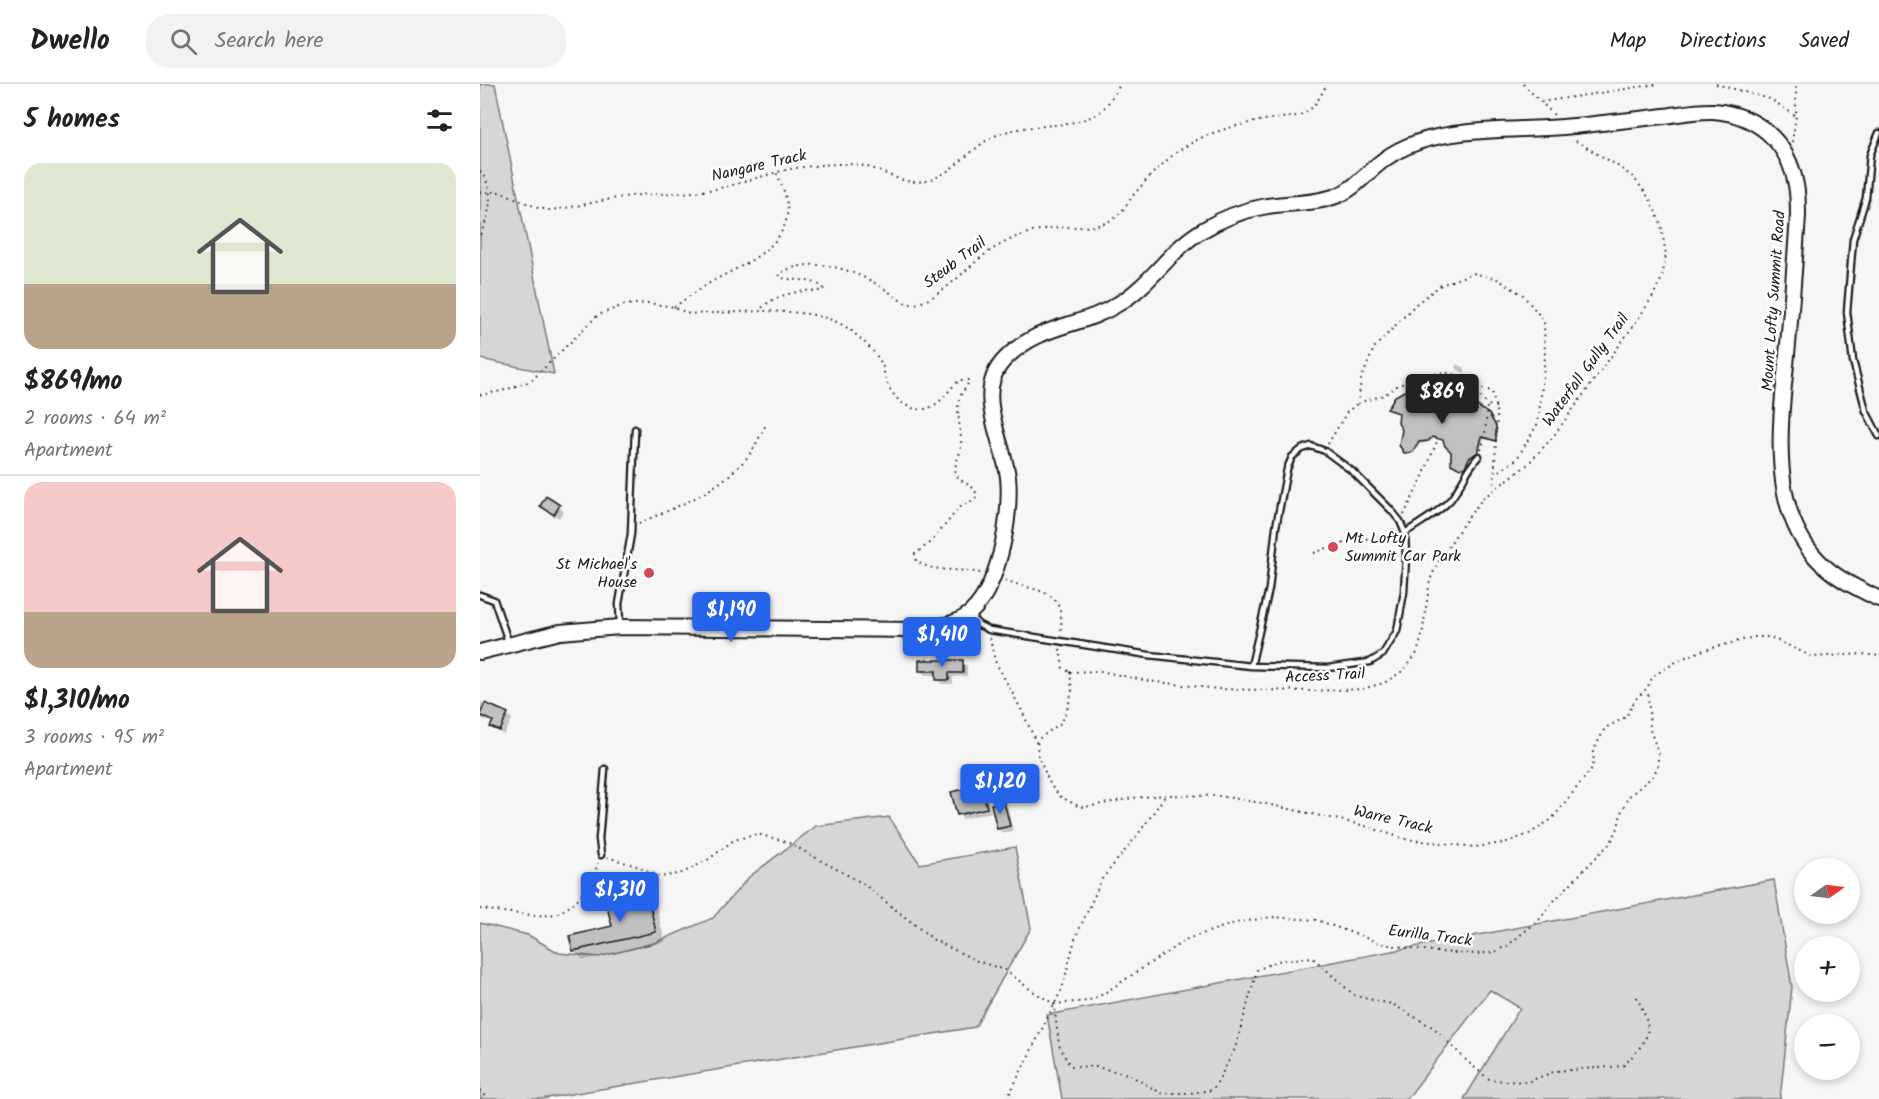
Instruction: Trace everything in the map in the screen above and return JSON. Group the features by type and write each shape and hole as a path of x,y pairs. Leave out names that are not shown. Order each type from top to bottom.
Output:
{"main road":[{"name":"Mount Lofty Summit Road","path":"968,615 982,596 996,567 1005,537 1009,509 1007,474 992,412 990,391 994,373 1023,342 1050,329 1104,313 1122,302 1198,232 1224,218 1262,207 1320,201 1341,195 1382,160 1409,145 1441,136 1564,127 1711,111 1743,117 1763,128 1788,159 1796,185 1798,216 1781,420 1781,465 1785,492 1803,540 1817,560 1843,581 1879,599"},
{"path":"480,652 560,632 620,627 917,630 952,624 968,615"}],"lane":[{"path":"1879,133 1870,155 1866,198 1853,239 1847,312 1853,361 1866,411 1879,436"},
{"path":"620,627 619,604 631,526 635,429"},
{"path":"968,615 975,623 989,630 1149,655 1251,666 1328,668 1371,662 1383,654 1397,631 1401,618 1405,533 1400,521 1391,510 1352,471 1325,451 1311,446 1292,456 1287,469 1276,527 1269,589 1251,666"},
{"path":"1405,533 1449,502 1464,483 1472,463 1479,456"},
{"path":"480,596 494,600 509,644"},
{"path":"601,855 599,839 605,769"}],"path":[{"name":"Nangare Track","path":"480,192 501,192 538,208 549,210 640,195 702,191 777,172 811,166 844,164 867,167 897,179 916,183 943,174 977,146 998,135 1025,127 1061,124 1097,115 1121,84"},
{"name":"Steub Trail","path":"764,311 762,308 766,303 786,295 824,289 813,282 781,278 779,274 812,265 836,267 887,290 898,300 911,304 920,302 953,281 985,255 1018,236 1052,228 1082,228 1099,225 1117,216 1138,190 1180,150 1196,140 1218,132 1308,111 1327,84"},
{"path":"1522,84 1555,116"},
{"path":"1541,102 1658,84"},
{"path":"1716,84 1770,99 1796,116"},
{"path":"1788,159 1795,133 1796,84"},
{"name":"Waterfall Gully Trail","path":"1494,487 1527,465 1552,438 1634,325 1662,278 1666,255 1661,224 1650,199 1628,174 1572,139"},
{"path":"480,171 491,192 488,218 480,235"},
{"path":"674,307 759,255 777,239 787,216 785,194 777,172"},
{"path":"1358,403 1361,380 1374,348 1416,304 1441,285 1473,273 1497,279 1523,295 1544,321 1545,357 1538,423 1517,459 1496,473"},
{"path":"480,395 502,391 531,381 598,315 624,305 648,303 674,307 689,314 798,312 829,319 851,331 881,362 887,385 897,399 910,407 924,409 933,406 960,380 969,380 961,393 958,404 962,449 955,471 957,476 976,490 977,496"},
{"path":"1325,451 1347,412 1358,403 1384,395 1400,384 1416,383 1438,372 1454,374 1470,386 1488,405 1496,407"},
{"path":"1470,386 1492,391 1496,407 1494,487"},
{"path":"1443,423 1446,410 1470,386"},
{"path":"1479,456 1485,436 1488,405"},
{"path":"631,526 686,504 719,484 749,455 767,423"},
{"path":"1435,447 1438,439"},
{"name":"Access Trail","path":"1070,672 1100,671 1148,681 1218,689 1311,691 1362,689 1384,682 1404,670 1417,653 1422,636 1430,580 1437,564 1461,526 1494,487"},
{"name":"Warre Track","path":"989,630 994,661 1005,677 1037,744 1038,756 1051,786 1061,797 1080,807 1166,795 1219,796 1362,825 1405,839 1475,847 1504,843 1529,834 1552,819 1593,767 1594,750 1605,728 1626,717 1635,700 1647,688 1653,676 1681,659 1701,651 1754,637 1770,636 1813,657 1862,654 1879,656"},
{"path":"1037,744 1040,738 1062,722 1072,691 1070,672 1064,668 1060,641"},
{"name":"Eurilla Track","path":"1054,1004 1087,1001 1100,996 1187,939 1235,923 1271,917 1317,920 1382,944 1438,952 1476,954 1494,952 1507,946 1539,920 1551,904 1611,842 1628,797 1652,777 1658,767 1658,752 1650,730 1647,688"},
{"path":"1006,1099 1062,989 1075,939 1102,879 1166,795"},
{"path":"480,909 550,915 572,906 593,880 601,855 640,867 660,877 683,873 709,859 734,840 757,834 787,842 862,883 934,940 977,961 1005,970 1054,1004"},
{"path":"1054,1004 1059,1045 1070,1066 1096,1067 1128,1074 1161,1093 1190,1094 1213,1090 1235,1048 1257,970 1277,961 1312,957 1355,996 1392,1004 1434,1028 1469,1063 1490,1080 1527,1082 1556,1071 1623,1066 1645,1044 1648,1019 1635,994"},
{"path":"480,1090 487,1099"}],"shaded area":[{"path":"480,84 495,84 554,374 480,359"},
{"path":"889,817 920,864 1015,847 1031,928 975,1027 541,1099 480,1099 480,923 528,935 559,953 599,957 654,943 713,918 749,877 816,826"},
{"path":"1774,880 1792,987 1780,1099 1464,1099 1520,1008 1490,990 1407,1099 1062,1099 1047,1015"}],"building":[{"path":"1408,389 1423,390 1435,398 1445,415 1462,406 1477,406 1489,414 1496,426 1496,441 1482,437 1478,452 1469,458 1465,467 1460,469 1451,464 1451,452 1443,440 1432,437 1428,441 1419,442 1412,452 1404,453 1399,445 1402,430 1398,423 1399,413 1387,409 1395,396"},
{"path":"546,496 560,505 554,515 540,506"},
{"path":"919,660 963,660 963,673 949,673 949,680 936,680 936,671 919,671"},
{"path":"485,703 508,713 500,731 490,727 493,721 480,715"},
{"path":"981,785 987,808 957,815 951,792"},
{"path":"1004,802 1010,826 997,829 991,804"},
{"path":"647,893 656,932 573,951 569,936 612,926 606,903"}],"place":[{"name":"Mt Lofty Summit Car Park","path":"1333,547"},
{"name":"St Michael's House","path":"649,573"}]}
